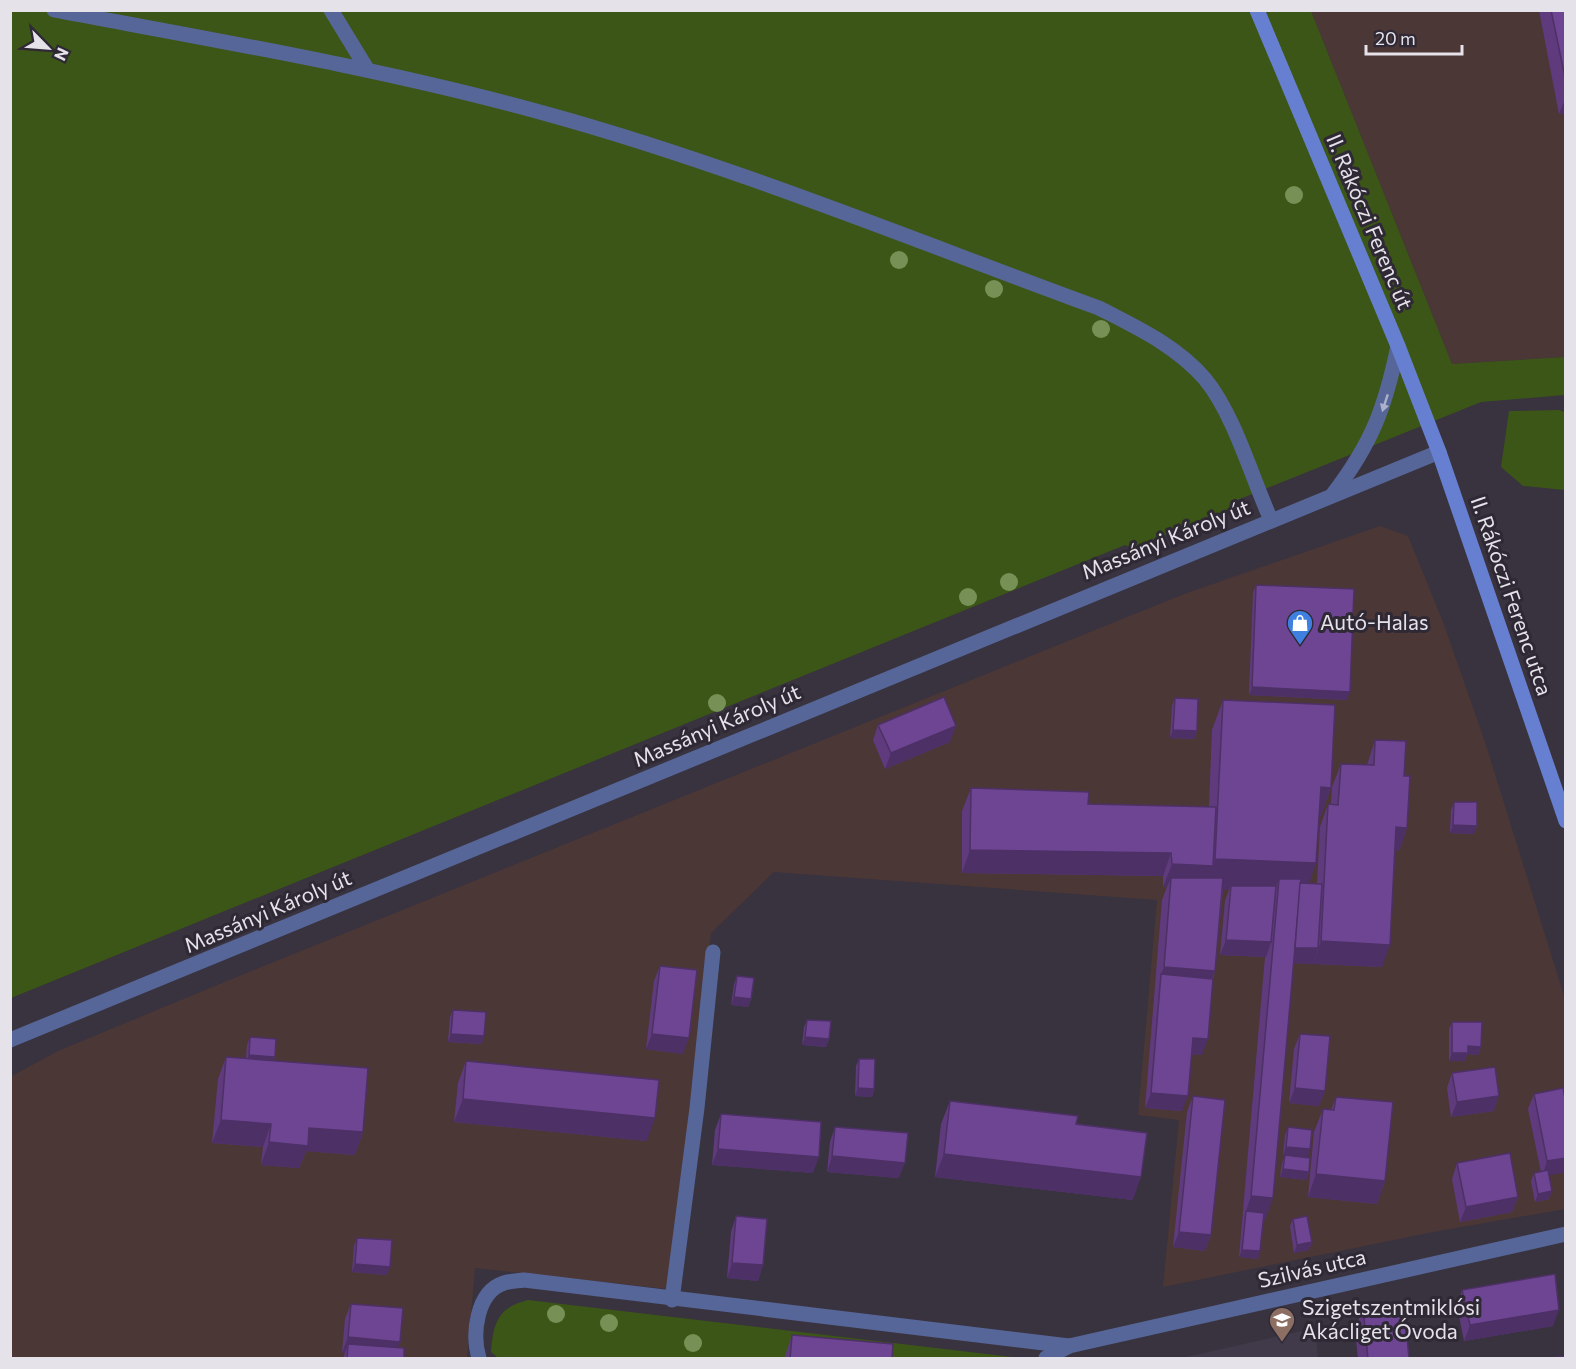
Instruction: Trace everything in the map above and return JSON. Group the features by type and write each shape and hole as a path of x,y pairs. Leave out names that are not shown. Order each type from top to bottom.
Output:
{"main road":[{"name":"II. Rákóczi Ferenc út","path":"1257,10 1398,346 1439,452"},
{"name":"II. Rákóczi Ferenc utca","path":"1439,452 1566,821"}],"street":[{"path":"54,10 367,69 548,114 733,174 1108,313 1145,332 1182,357 1205,380 1225,411 1271,520"},
{"path":"331,10 367,69"},
{"path":"1331,497 1357,462 1377,426 1390,386 1398,346"},
{"name":"Massányi Károly út","path":"10,1040 1439,452"},
{"path":"672,1300 697,1108 713,952"},
{"name":"Szilvás utca","path":"1069,1346 1566,1234"},
{"path":"479,1359 474,1343 479,1316 488,1294 503,1283 524,1281 1069,1346"},
{"path":"1046,1359 1069,1346"}],"shaded area":[{"path":"1311,11 1565,11 1565,357 1452,364"},
{"path":"1380,526 1408,536 1443,622 1485,742 1565,999 1565,1209 1433,1232 1163,1287 1179,1120 1138,1115 1157,900 774,872 711,933 668,1289 475,1268 467,1358 11,1358 10,1077 58,1051 227,981 1184,594"},
{"name":"Szigetszentmiklósi Akácliget Óvoda","path":"1315,1328 1318,1358 1181,1358"}],"green space":[{"path":"11,11 1311,11 1452,364 1565,357 1565,395 1481,402 1235,501 1234,507 1133,548 1125,545 11,998"},
{"path":"1559,410 1565,412 1565,490 1523,486 1501,467 1509,411"},
{"path":"528,1300 1012,1357 498,1358 491,1352 493,1333 499,1318 510,1307"}],"building":[{"path":"1551,10 1566,10 1566,82"},
{"name":"Autó-Halas","path":"1256,585 1354,589 1350,692 1252,687"},
{"path":"944,697 956,726 891,753 878,725"},
{"path":"1175,698 1198,699 1197,731 1173,730"},
{"path":"1223,700 1335,705 1331,788 1321,787 1316,863 1215,859"},
{"path":"1375,740 1406,741 1404,776 1410,776 1407,828 1396,827 1390,945 1321,941 1328,804 1338,805 1341,764 1374,765"},
{"path":"971,788 1089,792 1088,804 1216,807 1213,866 1172,864 1171,853 970,850"},
{"path":"1454,802 1477,802 1477,826 1453,825"},
{"path":"1171,878 1223,878 1215,971 1164,967"},
{"path":"1279,879 1301,879 1273,1198 1251,1196"},
{"path":"1300,883 1322,884 1318,948 1295,948"},
{"path":"1231,886 1276,886 1271,942 1226,940"},
{"path":"660,966 697,970 689,1038 652,1034"},
{"path":"1161,974 1213,979 1208,1039 1193,1038 1188,1096 1151,1093"},
{"path":"737,976 754,978 751,999 734,997"},
{"path":"453,1010 486,1012 484,1036 451,1034"},
{"path":"807,1020 831,1021 829,1039 805,1037"},
{"path":"1452,1022 1482,1022 1481,1047 1468,1046 1468,1053 1452,1053"},
{"path":"1300,1034 1330,1036 1325,1091 1295,1088"},
{"path":"250,1037 276,1039 275,1057 249,1055"},
{"path":"226,1057 368,1068 363,1132 309,1128 308,1146 269,1142 271,1124 221,1120"},
{"path":"859,1059 875,1059 874,1089 858,1088"},
{"path":"466,1061 659,1080 655,1118 463,1099"},
{"path":"1495,1067 1499,1096 1457,1102 1452,1073"},
{"path":"1563,1088 1566,1103 1566,1158 1547,1161 1534,1094"},
{"path":"1193,1096 1225,1100 1211,1235 1179,1232"},
{"path":"1336,1097 1393,1102 1385,1181 1316,1174 1323,1109 1334,1110"},
{"path":"950,1101 1078,1116 1076,1124 1147,1133 1141,1177 944,1154"},
{"path":"721,1114 821,1122 819,1157 718,1149"},
{"path":"835,1127 908,1133 905,1163 832,1156"},
{"path":"1288,1127 1312,1130 1310,1149 1286,1147"},
{"path":"1510,1153 1518,1197 1466,1207 1457,1163"},
{"path":"1285,1155 1310,1158 1309,1172 1283,1169"},
{"path":"1548,1170 1552,1191 1538,1194 1534,1173"},
{"path":"1246,1211 1264,1213 1260,1251 1242,1250"},
{"path":"736,1216 767,1219 763,1265 732,1263"},
{"path":"1307,1216 1312,1242 1297,1245 1293,1219"},
{"path":"357,1238 392,1240 390,1267 355,1264"},
{"path":"1555,1274 1559,1310 1470,1325 1462,1290"},
{"path":"1404,1302 1409,1359 1368,1359 1363,1307"},
{"path":"351,1304 403,1308 400,1342 348,1337"},
{"path":"792,1335 893,1344 892,1359 790,1359"},
{"path":"348,1344 404,1348 404,1359 347,1359"},
{"path":"1566,1356 1566,1359 1547,1359"}],"place":[{"name":"Autó-Halas","path":"1300,646"},
{"name":"Szigetszentmiklósi Akácliget Óvoda","path":"1282,1343"}]}
